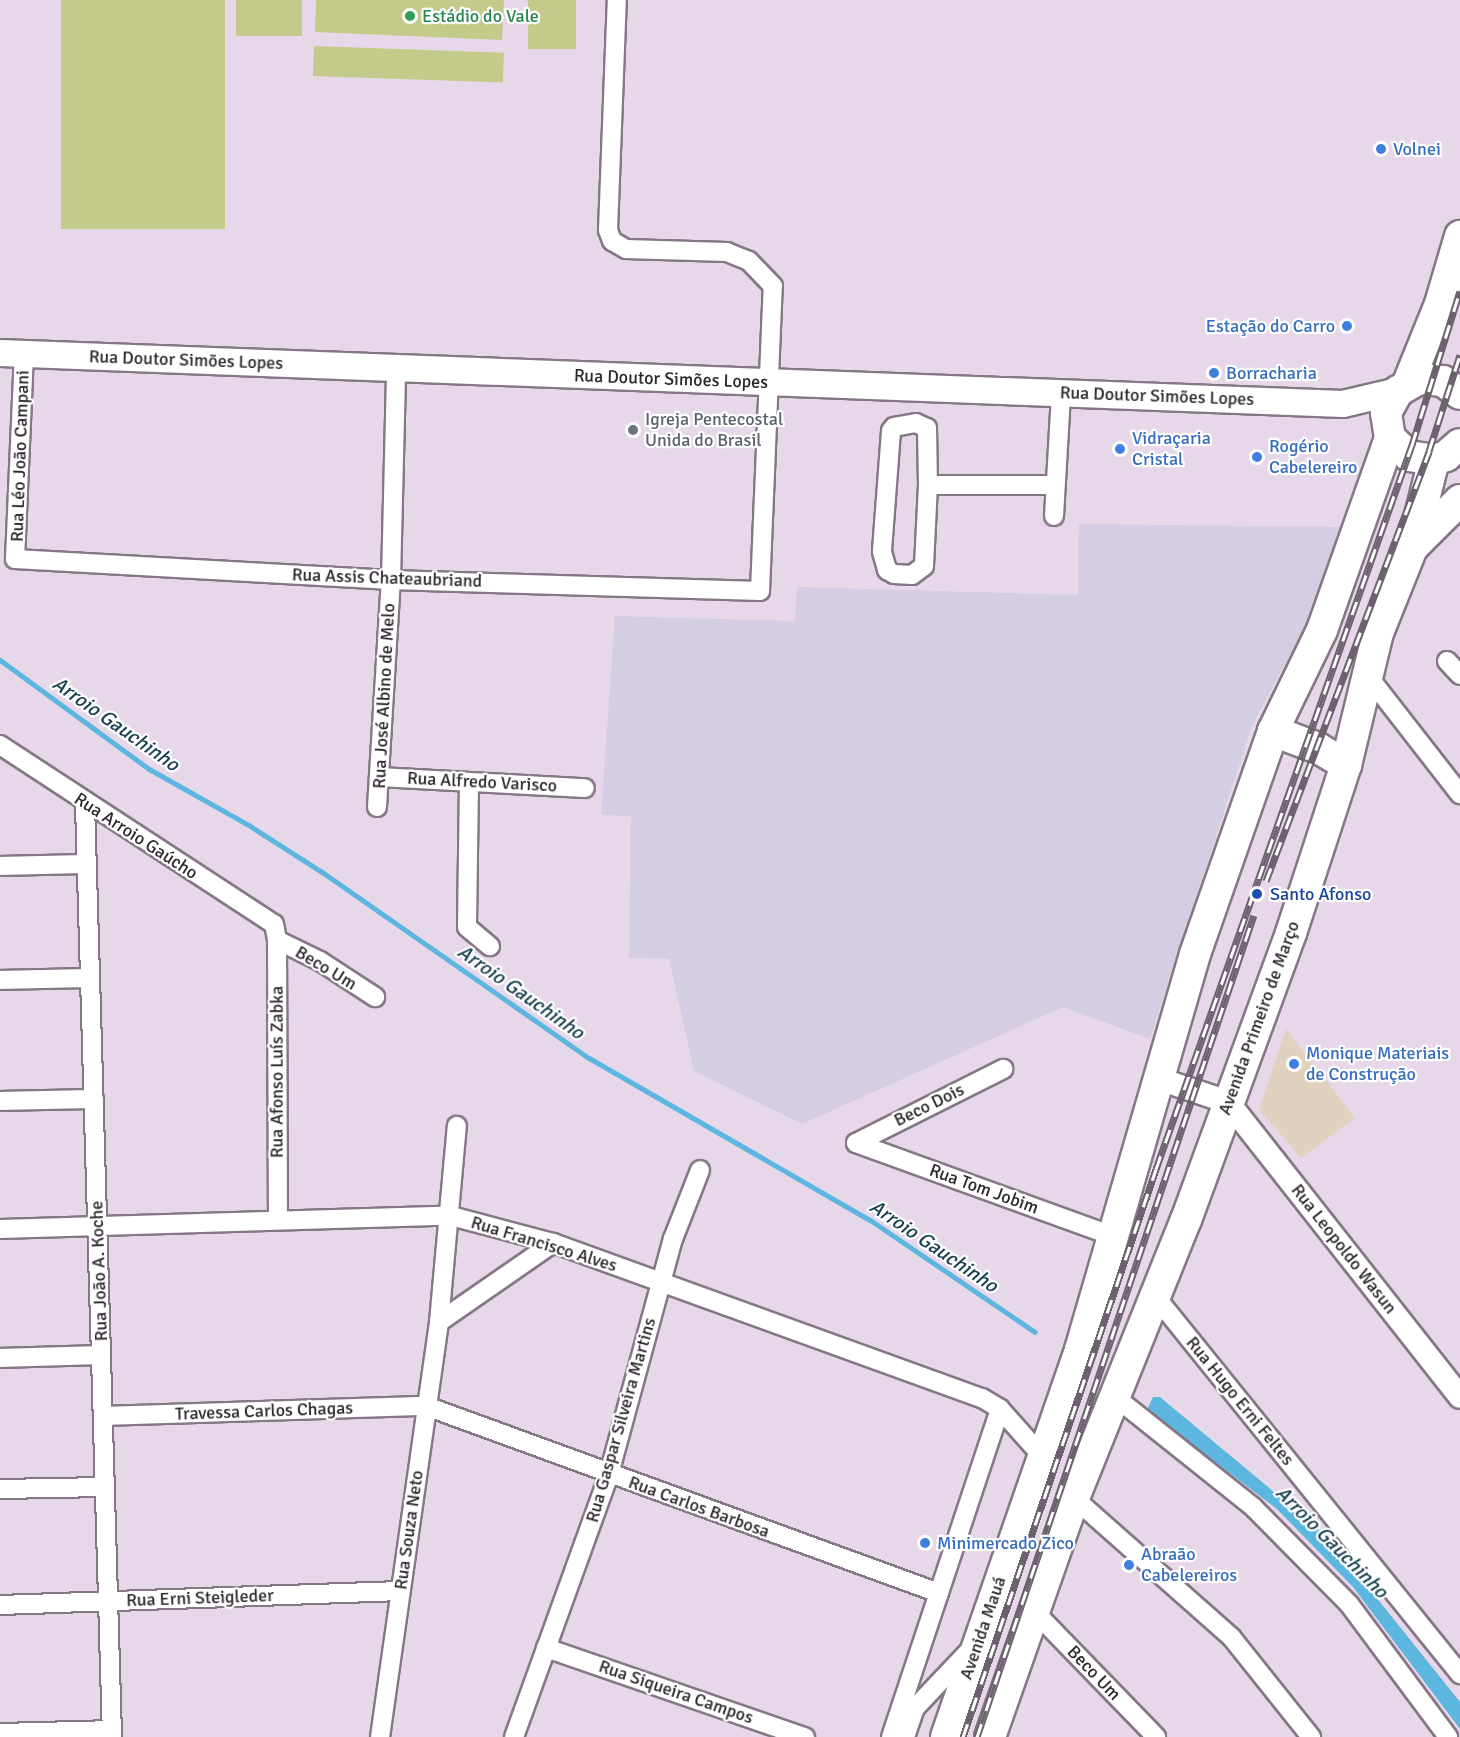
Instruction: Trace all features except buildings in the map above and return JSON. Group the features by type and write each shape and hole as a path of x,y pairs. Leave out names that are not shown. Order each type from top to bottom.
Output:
{"main road":[{"path":"1113,1236 1156,1078 1274,731 1322,630 1388,432 1386,413 1403,387 1440,304 1460,236"},
{"name":"Rua Doutor Simões Lopes","path":"12,353 768,384 1343,404 1403,387"},
{"path":"1403,387 1431,378 1443,381 1460,394"},
{"name":"Rua Doutor Simões Lopes","path":"1343,404 1388,432"},
{"path":"1388,432 1409,456 1447,460 1446,456 1460,444"},
{"name":"Avenida Primeiro de Março","path":"1114,1396 1155,1296 1287,943 1346,765 1378,633 1447,460"},
{"path":"1412,549 1460,500"},
{"path":"1274,731 1318,748 1346,765"},
{"name":"Avenida Mauá","path":"946,1737 1080,1350 1113,1236"},
{"path":"990,1737 1033,1610 1114,1396"}],"street":[{"path":"617,0 608,230 612,241 626,249 728,252 749,261 773,286 768,384"},
{"name":"Rua Léo João Campani","path":"12,353 15,560"},
{"name":"Rua José Albino de Melo","path":"377,807 391,580 396,369"},
{"name":"Rua Assis Chateaubriand","path":"15,560 391,580 760,591 768,384"},
{"path":"1054,516 1061,393"},
{"path":"916,423 927,428 928,485 924,566 912,575 894,574 887,570 882,552 891,431 894,428 916,423"},
{"path":"928,485 1055,485"},
{"path":"1447,661 1460,675"},
{"path":"1368,676 1460,794"},
{"name":"Rua Arroio Gaúcho","path":"0,745 275,932"},
{"name":"Rua Alfredo Varisco","path":"379,777 585,788"},
{"path":"469,782 466,927 490,946"},
{"name":"Rua João A. Koche","path":"86,804 112,1734"},
{"path":"0,866 87,864"},
{"name":"Beco Um","path":"275,932 375,997"},
{"name":"Rua Afonso Luís Zabka","path":"275,932 278,1220"},
{"path":"0,980 90,978"},
{"name":"Beco Dois","path":"856,1143 1003,1069"},
{"path":"1156,1078 1228,1102"},
{"path":"0,1101 94,1099"},
{"name":"Rua Leopoldo Wasun","path":"1228,1102 1460,1397"},
{"name":"Rua Souza Neto","path":"380,1737 439,1322 458,1126"},
{"name":"Rua Tom Jobim","path":"856,1143 1113,1236"},
{"name":"Rua Gaspar Silveira Martins","path":"514,1737 609,1474 661,1280 700,1170"},
{"name":"Rua Francisco Alves","path":"0,1229 451,1216 553,1243 661,1280 982,1398 1000,1409 1042,1456"},
{"path":"439,1322 553,1243"},
{"name":"Rua Hugo Erni Feltes","path":"1155,1296 1459,1672"},
{"path":"0,1358 101,1355"},
{"path":"1114,1396 1252,1507 1349,1604 1448,1737"},
{"name":"Rua Carlos Barbosa","path":"426,1406 939,1593"},
{"name":"Travessa Carlos Chagas","path":"103,1416 426,1406"},
{"path":"891,1737 1000,1409"},
{"path":"0,1489 105,1487"},
{"path":"1074,1498 1232,1638 1311,1737"},
{"name":"Rua Erni Steigleder","path":"0,1605 400,1591"},
{"name":"Beco Um","path":"1033,1610 1156,1737"},
{"path":"905,1737 915,1708 930,1688 978,1643"},
{"name":"Rua Siqueira Campos","path":"546,1648 805,1737"},
{"path":"0,1733 112,1734"}],"shaded area":[{"path":"1079,524 1344,527 1308,621 1252,726 1150,1039 1063,1007 802,1124 694,1071 669,959 629,958 631,816 601,815 615,616 795,621 797,587 1078,595"},
{"name":"Monique Materiais de Construção","path":"1286,1029 1355,1118 1301,1158 1259,1110"}],"green space":[{"path":"61,0 225,0 225,229 61,229"},
{"path":"236,0 302,0 302,36 236,36"},
{"name":"Estádio do Vale","path":"316,0 504,0 502,40 315,32"},
{"path":"528,0 576,0 576,49 528,49"},
{"path":"314,46 504,53 503,83 313,76"}],"water":[{"path":"1153,1397 1160,1397 1328,1537 1460,1702 1460,1729 1353,1587 1277,1509 1147,1410"}],"waterway":[{"name":"Arroio Gauchinho","path":"0,660 149,769 250,826 322,872 589,1058 870,1220 1035,1332"}],"railway":[{"path":"963,1737 1156,1169 1412,445 1460,291"},
{"path":"1266,881 1429,451 1460,355"},
{"path":"977,1737 1254,915"}],"place":[{"name":"Estádio do Vale","path":"410,16"},
{"name":"Volnei","path":"1381,149"},
{"name":"Estação do Carro","path":"1347,326"},
{"name":"Borracharia","path":"1214,373"},
{"name":"Igreja Pentecostal Unida do Brasil","path":"633,430"},
{"name":"Vidraçaria Cristal","path":"1120,449"},
{"name":"Rogério Cabelereiro","path":"1257,457"},
{"name":"Santo Afonso","path":"1257,894"},
{"name":"Monique Materiais de Construção","path":"1294,1064"},
{"name":"Minimercado Zico","path":"925,1543"},
{"name":"Abraão Cabelereiros","path":"1129,1565"}]}
